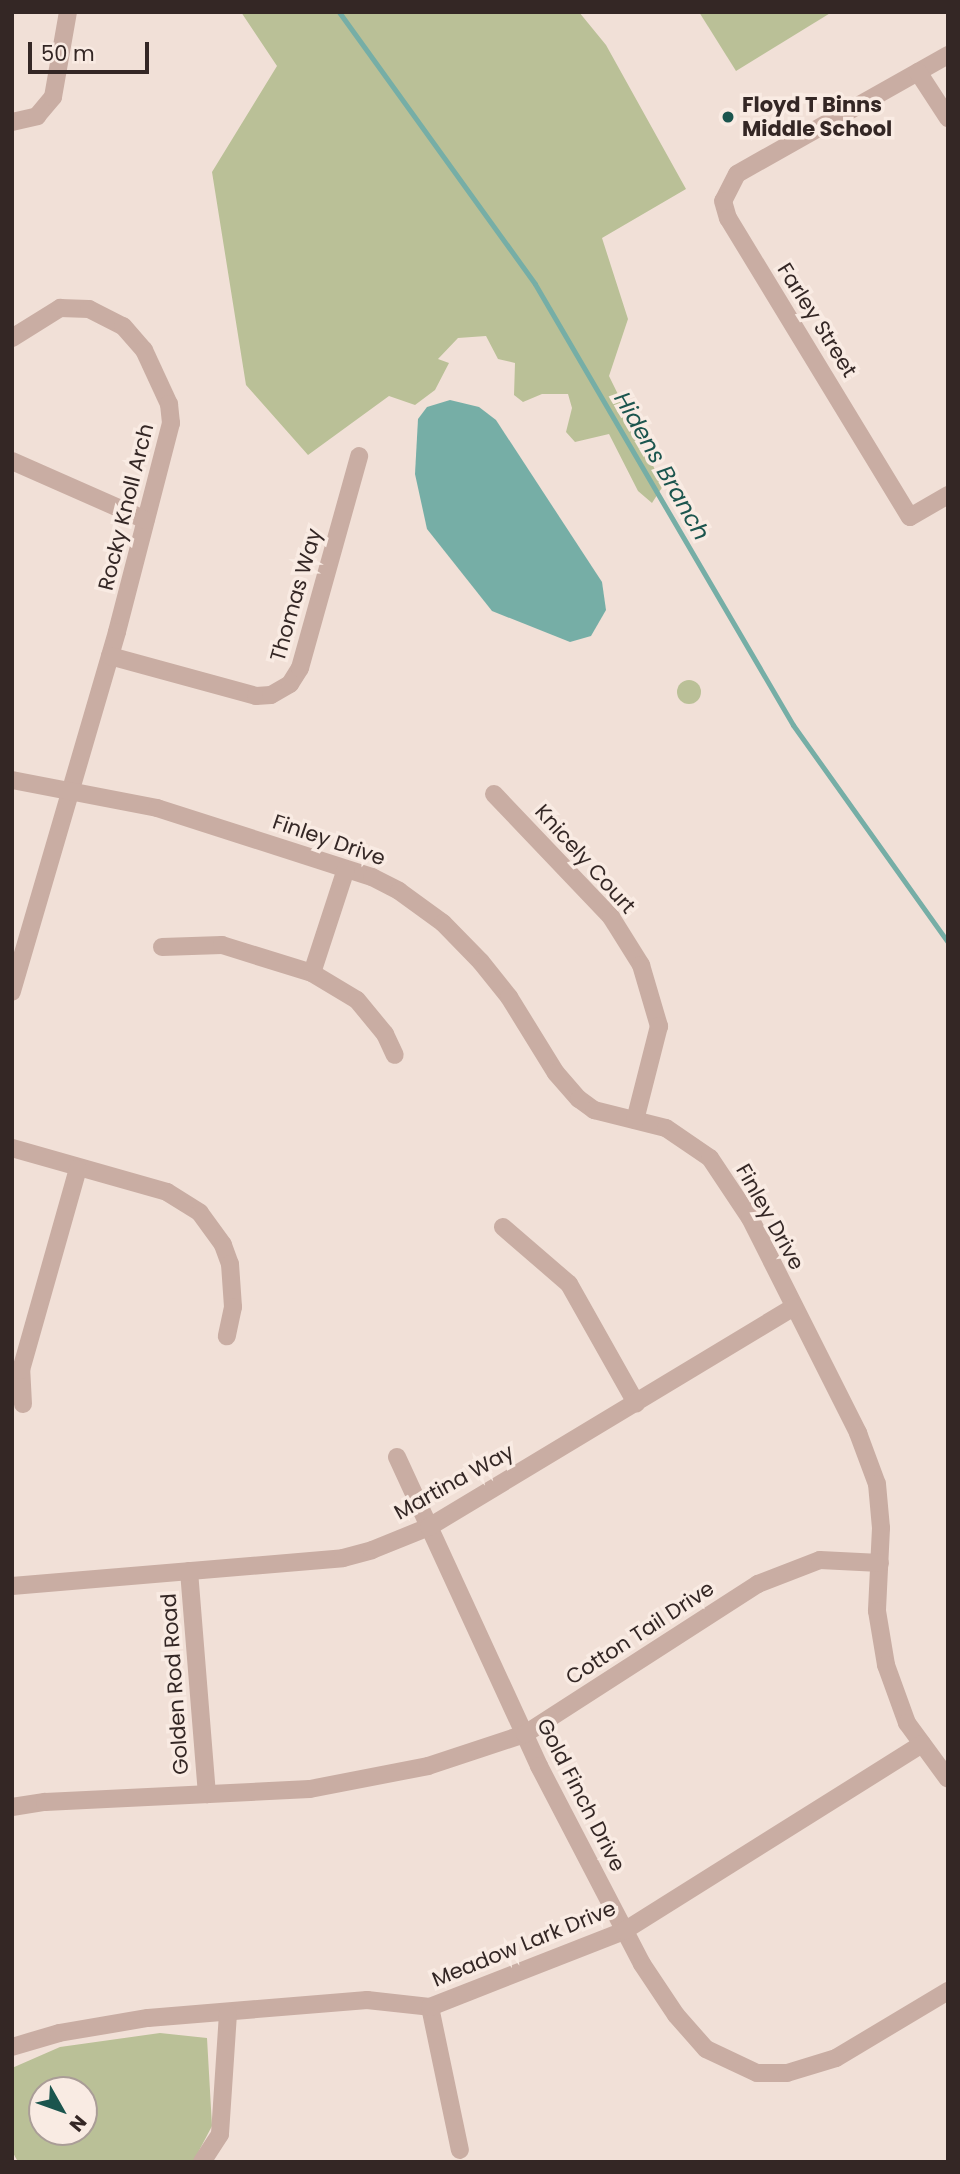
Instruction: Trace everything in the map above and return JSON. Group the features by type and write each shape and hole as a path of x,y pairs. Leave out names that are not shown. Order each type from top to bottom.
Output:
{"street":[{"path":"12,122 25,121 46,108 53,97 68,12"},
{"name":"Farley Street","path":"948,55 767,157 729,182 725,212 910,517 948,495"},
{"path":"918,72 948,118"},
{"name":"Rocky Knoll Arch","path":"12,338 47,313 75,307 123,326 136,337 169,404 171,423 110,656 12,992"},
{"name":"Thomas Way","path":"110,656 256,696 271,695 290,684 300,668 359,456"},
{"path":"12,461 146,520"},
{"name":"Finley Drive","path":"12,780 71,788 192,818 346,869 399,891 443,923 509,997 556,1073 579,1099 594,1110 666,1128 710,1158 750,1218 858,1433 877,1485 880,1563 877,1611 887,1665 907,1723 948,1779"},
{"name":"Knicely Court","path":"494,794 611,917 641,965 659,1026 635,1120"},
{"path":"312,973 346,869"},
{"path":"162,947 183,942 222,945 312,973 357,1000 385,1034 395,1055"},
{"path":"12,1148 78,1169 167,1192 200,1213 218,1236 230,1264 233,1307 226,1336"},
{"path":"23,1405 21,1370 78,1169"},
{"path":"503,1227 569,1284 636,1403"},
{"name":"Martina Way","path":"12,1586 343,1558 429,1527 794,1307"},
{"name":"Gold Finch Drive","path":"397,1457 525,1734 624,1931 676,2015 706,2049 757,2073 787,2073 836,2058 948,1991"},
{"name":"Cotton Tail Drive","path":"12,1807 336,1784 428,1766 525,1734 758,1584 820,1560 880,1563"},
{"name":"Golden Rod Road","path":"189,1571 206,1794"},
{"name":"Meadow Lark Drive","path":"12,2047 58,2033 148,2018 367,2000 430,2007 624,1931 922,1744"},
{"path":"430,2007 460,2150"},
{"path":"202,2162 220,2134 228,2013"}],"green space":[{"path":"241,12 579,12 606,45 686,189 602,238 628,319 609,376 663,486 652,503 638,491 609,434 575,442 566,432 572,408 568,394 542,394 523,402 514,395 515,363 498,359 486,336 458,338 438,359 449,363 435,390 415,405 389,396 308,455 246,385 212,172 277,66"},
{"path":"699,12 832,12 736,71"},
{"path":"689,680 698,683 701,692 698,701 689,704 680,701 677,692 680,683"},
{"path":"160,2033 207,2038 212,2126 193,2162 18,2162 12,2151 12,2068 60,2047"}],"water":[{"path":"450,400 479,407 496,420 602,582 606,610 591,636 570,642 492,611 427,529 415,474 418,419 427,407"}],"waterway":[{"name":"Hidens Branch","path":"339,12 535,284 793,725 948,942"}],"place":[{"name":"Floyd T Binns Middle School","path":"728,117"}]}
